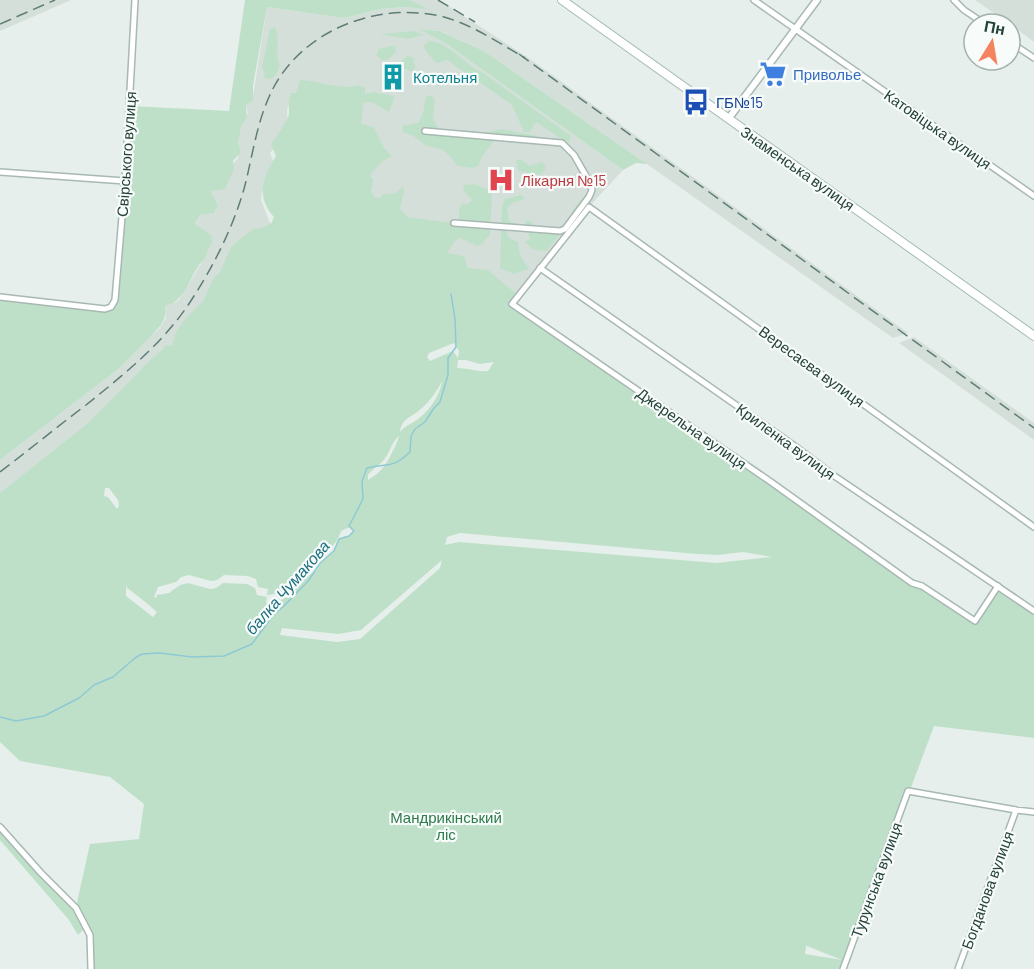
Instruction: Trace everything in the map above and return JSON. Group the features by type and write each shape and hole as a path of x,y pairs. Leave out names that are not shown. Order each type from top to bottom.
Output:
{"main road":[{"name":"Знаменська вулиця","path":"561,0 1034,336"}],"street":[{"name":"Свірського вулиця","path":"0,297 105,309 111,307 115,300 125,180 135,0"},
{"name":"Катовіцька вулиця","path":"754,0 1034,196"},
{"path":"729,118 817,0"},
{"path":"954,0 967,12"},
{"path":"425,131 562,143 569,148 591,183 592,190 589,197 565,229 560,231 454,223"},
{"path":"0,172 125,180"},
{"name":"Джерельна вулиця","path":"589,207 512,304 771,482 912,583 922,586 975,621 998,586"},
{"name":"Вересаєва вулиця","path":"589,207 1034,527"},
{"path":"558,246 560,231"},
{"name":"Криленка вулиця","path":"540,268 833,475 1034,611"},
{"name":"Турунська вулиця","path":"843,969 908,791 1016,810"},
{"path":"1016,810 1034,812"},
{"name":"Богданова вулиця","path":"958,969 1016,810"},
{"path":"0,827 76,908 90,936 91,969"}],"shaded area":[{"path":"0,0 71,0 0,31"},
{"path":"410,0 439,0 530,59 908,333 893,338 484,51 441,31 421,29 445,43 623,170 589,207 519,296 468,268 447,253 404,236 290,102 287,110 288,125 270,153 275,165 262,191 261,200 273,226 222,273 171,348 86,433 0,498 0,460 121,367 159,329 166,318 165,306 178,301 206,256 202,229 195,225 200,215 214,213 218,205 211,190 238,158 242,124 248,113 246,104 253,96 267,7 344,18 381,9 425,8"},
{"path":"975,0 1034,0 1034,42 1022,33 1022,12 992,12"},
{"path":"914,337 1034,423 1034,440 899,343"}],"green space":[{"path":"245,0 410,0 428,9 404,7 381,9 344,18 267,7 253,86 253,101 246,105 247,118 242,124 238,143 241,152 233,161 234,169 225,189 211,191 218,205 214,213 200,215 195,224 211,235 212,243 204,260 181,296 165,306 165,317 161,325 121,367 0,460 0,297 105,309 115,300 130,106 229,111"},
{"path":"275,27 280,65 275,76 270,79 264,78 265,73 262,67 270,29"},
{"path":"419,29 440,31 484,51 647,164 636,163 623,170 445,43"},
{"path":"413,31 424,35 407,39 380,34"},
{"path":"429,41 437,42 450,49 571,136 569,142 536,122 530,132 524,132 512,105 447,60 436,63 425,50 424,45"},
{"path":"395,46 396,52 387,60 381,60 376,55 379,49"},
{"path":"407,56 413,57 415,68 412,72 395,68"},
{"name":"Мандрикінський ліс","path":"300,80 307,80 345,87 358,85 365,88 365,94 373,92 395,96 389,112 372,102 363,104 361,124 374,127 384,148 392,156 381,162 370,175 373,180 371,191 373,196 379,199 383,194 394,194 403,187 400,209 407,217 446,222 459,221 459,209 462,204 467,204 472,200 464,191 463,185 474,184 490,190 492,195 490,236 483,244 477,246 460,238 455,241 447,253 464,256 468,268 488,270 519,296 513,303 912,583 975,621 998,587 1034,611 1034,738 934,726 843,969 91,969 91,950 85,928 78,935 69,920 0,840 0,827 76,907 90,844 139,839 144,804 110,777 20,761 0,742 0,493 87,424 166,345 172,346 176,332 203,301 231,247 253,229 271,224 274,217 264,202 263,186 276,156 271,144 288,117 291,93 296,93","holes":["454,343 459,351 458,358 453,351 430,361 427,357 429,353","458,360 480,364 494,362 488,371 457,368","442,381 439,392 429,409 400,432 405,420 425,405","399,436 385,464 368,480 368,475 384,459","105,488 109,488 118,500 117,509 108,497 104,496","350,527 353,531 349,536 339,539 334,552 320,563 317,570 304,578 291,594 280,601 266,603 267,597 257,595 255,588 247,584 223,583 210,589 188,583 180,585 169,593 154,597 158,587 176,582 181,577 189,575 211,581 224,575 248,576 256,579 258,587 268,589 267,595 279,593 292,585 306,569 331,548 341,531","460,533 697,554 718,555 743,552 772,557 717,563 459,542 445,545 447,537","442,560 440,568 360,639 337,642 280,635 282,628 338,634 361,630","126,585 157,612 153,617 126,596","806,946 842,960 805,954"]},
{"path":"426,96 432,96 435,101 433,119 443,136 455,137 472,131 485,133 502,129 538,136 542,141 498,136 483,155 478,166 473,168 457,166 443,150 427,146 403,132 402,126 418,123 423,113"},
{"path":"516,160 522,160 530,166 542,162 546,166 540,175 518,171"},
{"path":"522,195 525,199 514,202 507,208 509,221 513,222 514,226 507,231 507,234 518,242 520,255 529,269 514,274 500,268 502,206 505,199"},
{"path":"585,198 565,229 546,251 534,250 525,242 530,239 525,221 531,221 542,233 560,231 577,205"}],"waterway":[{"name":"балка Чумакова","path":"0,717 16,721 44,716 79,698 94,685 113,677 142,654 224,656 252,644 274,614 309,580 320,563 334,551 339,539 349,536 354,531 349,526 363,499 362,481 367,468 394,463 410,452 411,436 415,429 425,422 440,402 448,375 448,358 456,347 451,294"}],"railway":[{"path":"0,24 55,0"},
{"path":"438,0 475,22"},
{"path":"0,472 131,368 158,342 183,312 209,271 234,217 269,97 282,74 299,55 319,39 342,26 366,18 392,13 418,13 444,17 465,25 525,58"},
{"path":"519,54 1034,428"}],"place":[{"name":"Приволье","path":"773,74"},
{"name":"Котельня","path":"393,77"},
{"name":"ГБ№15","path":"696,102"},
{"name":"Лікарня №15","path":"501,180"}]}
